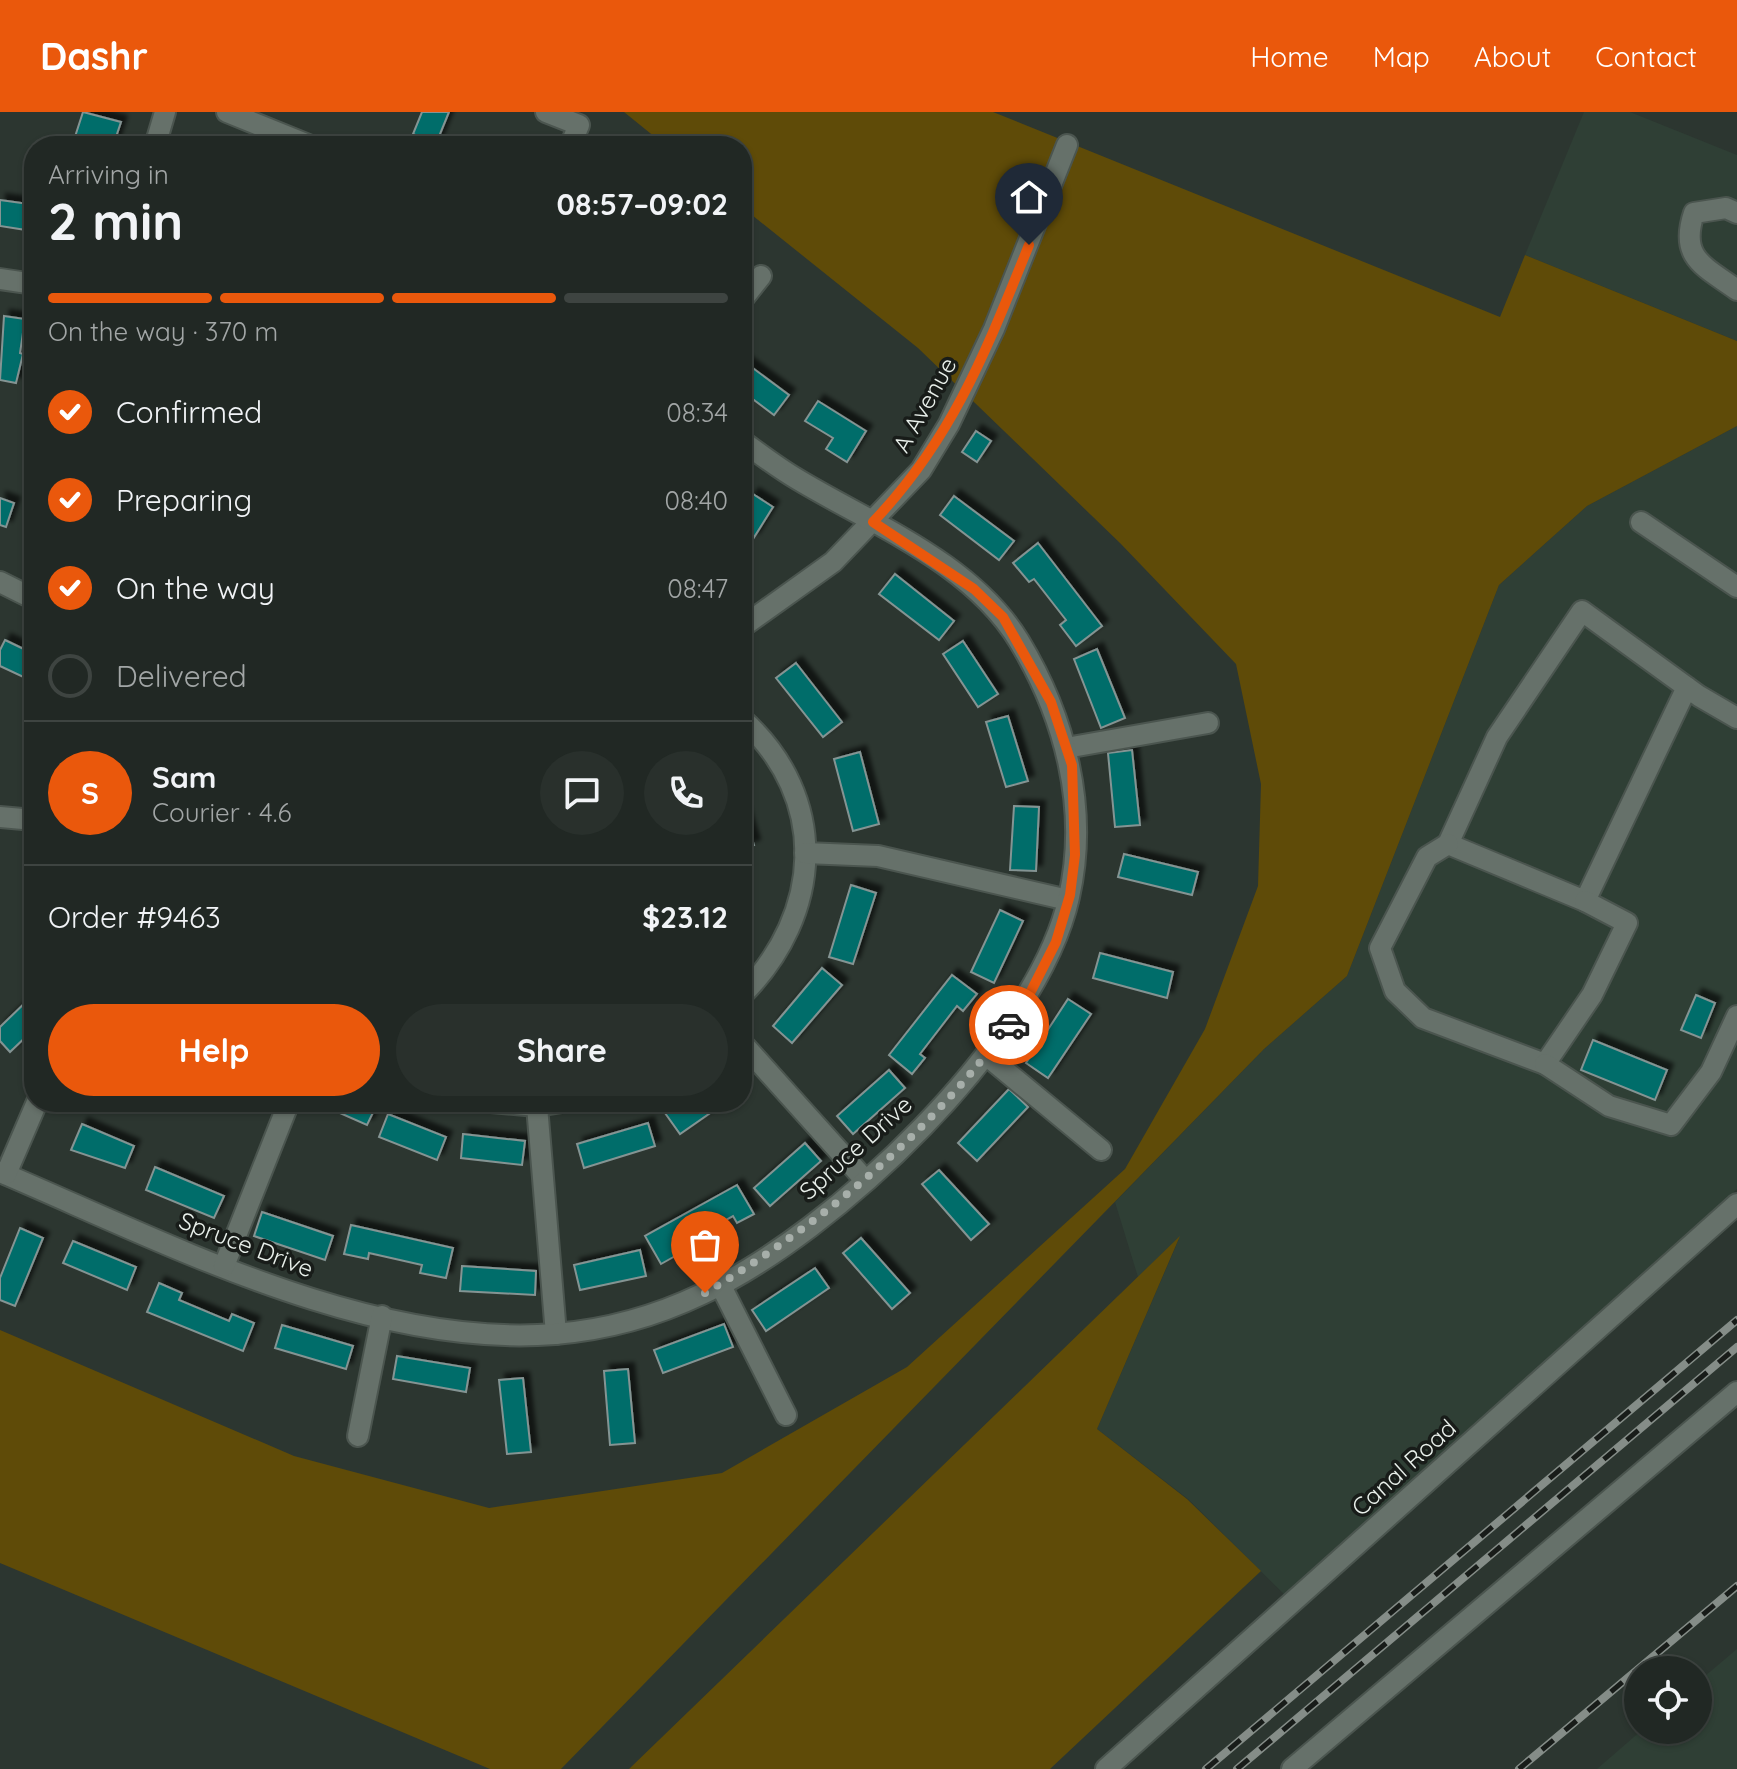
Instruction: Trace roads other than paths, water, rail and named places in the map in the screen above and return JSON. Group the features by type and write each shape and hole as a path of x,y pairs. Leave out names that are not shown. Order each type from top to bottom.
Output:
{"street":[{"path":"158,136 165,112"},
{"path":"227,112 286,136"},
{"path":"546,112 579,125 574,136"},
{"name":"A Avenue","path":"752,620 833,562 921,470 956,410 994,329 1067,145"},
{"path":"1737,213 1726,208 1694,213 1686,236 1695,260 1737,290"},
{"path":"752,287 761,276"},
{"path":"0,279 24,283"},
{"name":"Spruce Drive","path":"3,1173 224,1266 337,1307 440,1328 556,1334 644,1318 720,1284 766,1257 865,1180 914,1136 986,1055 1023,1007 1056,942 1068,900 1075,855 1072,765 1051,702 1003,617 974,589 873,522 792,477 752,448"},
{"path":"1641,522 1737,587"},
{"path":"0,582 24,594"},
{"path":"1737,718 1687,687 1582,611 1497,737 1448,844 1427,857 1380,948 1395,991 1423,1018 1545,1064 1609,1106 1671,1125 1711,1072 1737,1016"},
{"path":"1585,901 1687,687"},
{"path":"1066,748 1208,723"},
{"path":"752,728 762,737 792,784 804,829 805,853 802,896 787,936 769,968 752,985"},
{"path":"0,817 24,819"},
{"path":"1448,844 1585,901 1627,923 1592,995 1545,1064"},
{"path":"805,853 878,856 1068,900"},
{"path":"752,1054 865,1180"},
{"path":"986,1055 1101,1150"},
{"path":"3,1173 32,1112"},
{"path":"224,1266 285,1112"},
{"path":"538,1112 556,1334"},
{"name":"Canal Road","path":"1106,1769 1737,1204"},
{"path":"720,1284 786,1415"},
{"path":"358,1436 382,1316"},
{"path":"1292,1769 1737,1392"}],"railway":[{"path":"1206,1769 1737,1320"},
{"path":"1237,1769 1737,1347"},
{"path":"1519,1769 1737,1586"}]}
